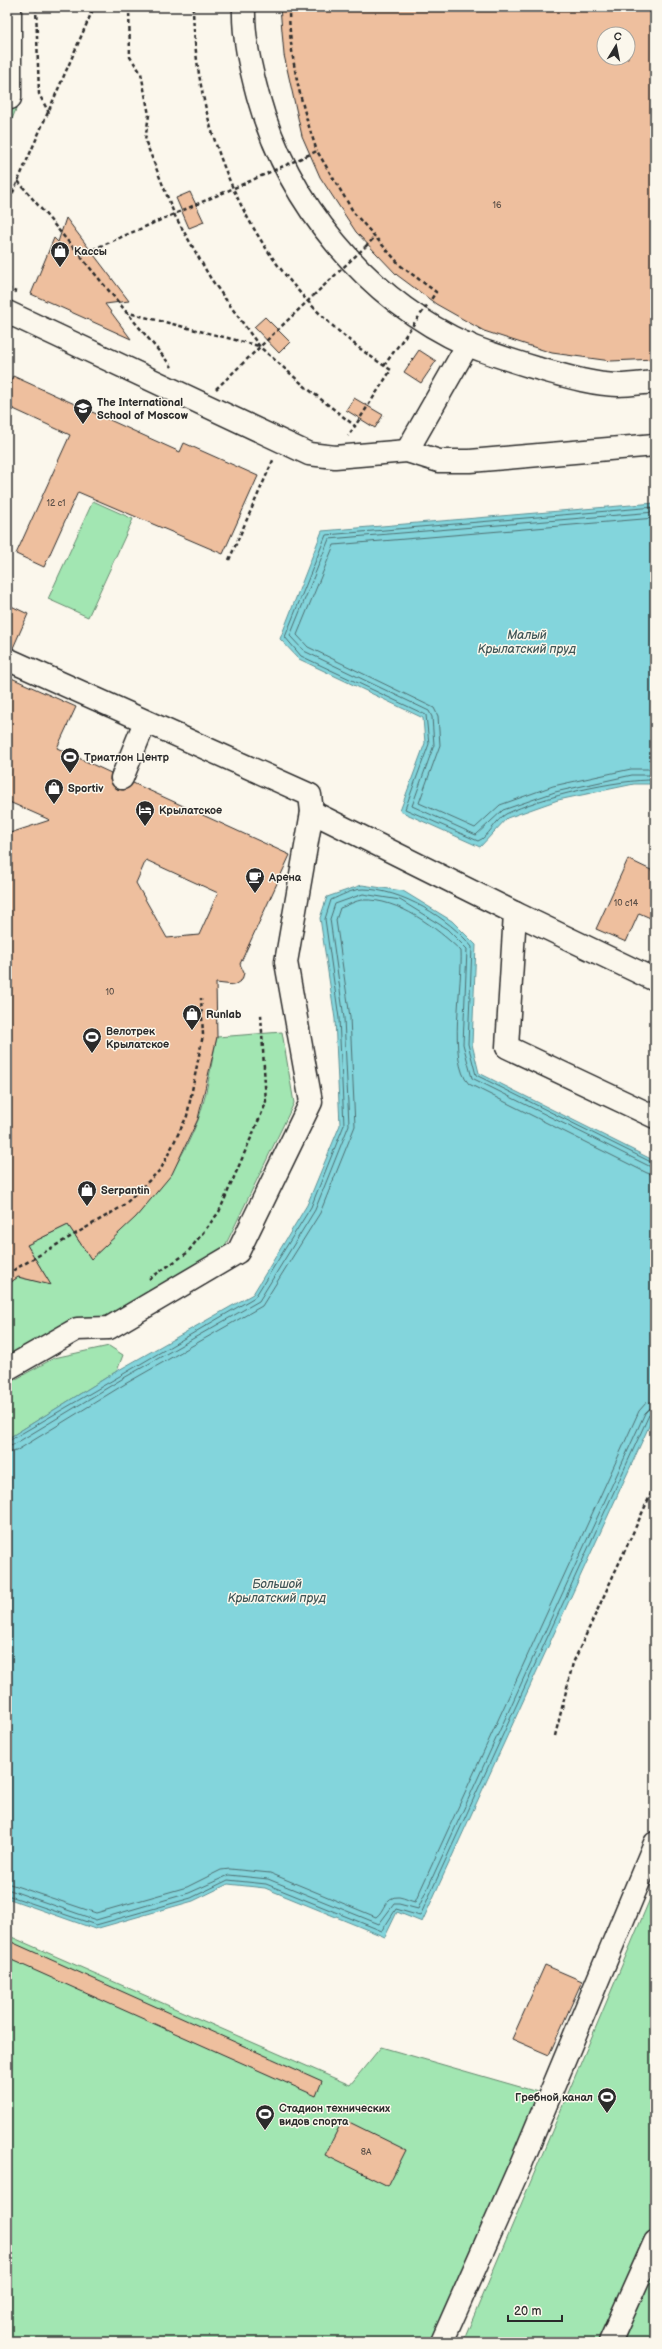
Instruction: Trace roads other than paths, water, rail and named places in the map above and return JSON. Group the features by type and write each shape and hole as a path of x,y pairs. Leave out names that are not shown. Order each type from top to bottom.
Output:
{"lane":[{"path":"244,7 243,31 261,108 274,143 294,184 305,201 334,242 363,272 392,298 433,326 468,344 512,361 574,378 618,385 655,382"},
{"path":"7,98 10,98 9,20"},
{"path":"7,312 202,402 309,454 334,457 407,451 439,460 470,461 655,445"},
{"path":"407,451 468,344"},
{"path":"7,659 310,795 312,812 286,962 311,1102 238,1252 109,1328 77,1330 7,1370"},
{"path":"122,778 145,722"},
{"path":"312,812 515,913 655,980"},
{"path":"515,913 507,1047 655,1117"},
{"path":"442,2342 521,2164 655,1843"},
{"path":"610,2342 655,2242"}],"water":[{"name":"Малый Крылатский пруд","path":"655,503 655,784 634,784 558,800 507,818 480,847 400,811 425,743 423,718 299,659 280,639 322,531"},
{"name":"Большой Крылатский пруд","path":"362,885 403,891 452,921 476,945 472,1044 479,1073 655,1161 655,1413 422,1922 397,1912 385,1937 265,1888 228,1884 193,1901 95,1929 7,1898 7,1439 117,1371 253,1294 307,1205 340,1125 335,1019 320,918 327,897"}],"place":[{"name":"Кассы","path":"60,268"},
{"name":"The International School of Moscow","path":"83,425"},
{"name":"Триатлон Центр","path":"70,774"},
{"name":"Sportiv","path":"54,805"},
{"name":"Крылатское","path":"145,827"},
{"name":"Арена","path":"255,894"},
{"name":"Runlab","path":"192,1031"},
{"name":"Велотрек Крылатское","path":"92,1054"},
{"name":"Serpantin","path":"87,1207"},
{"name":"Гребной канал","path":"607,2114"},
{"name":"Стадион технических видов спорта","path":"265,2131"}]}
